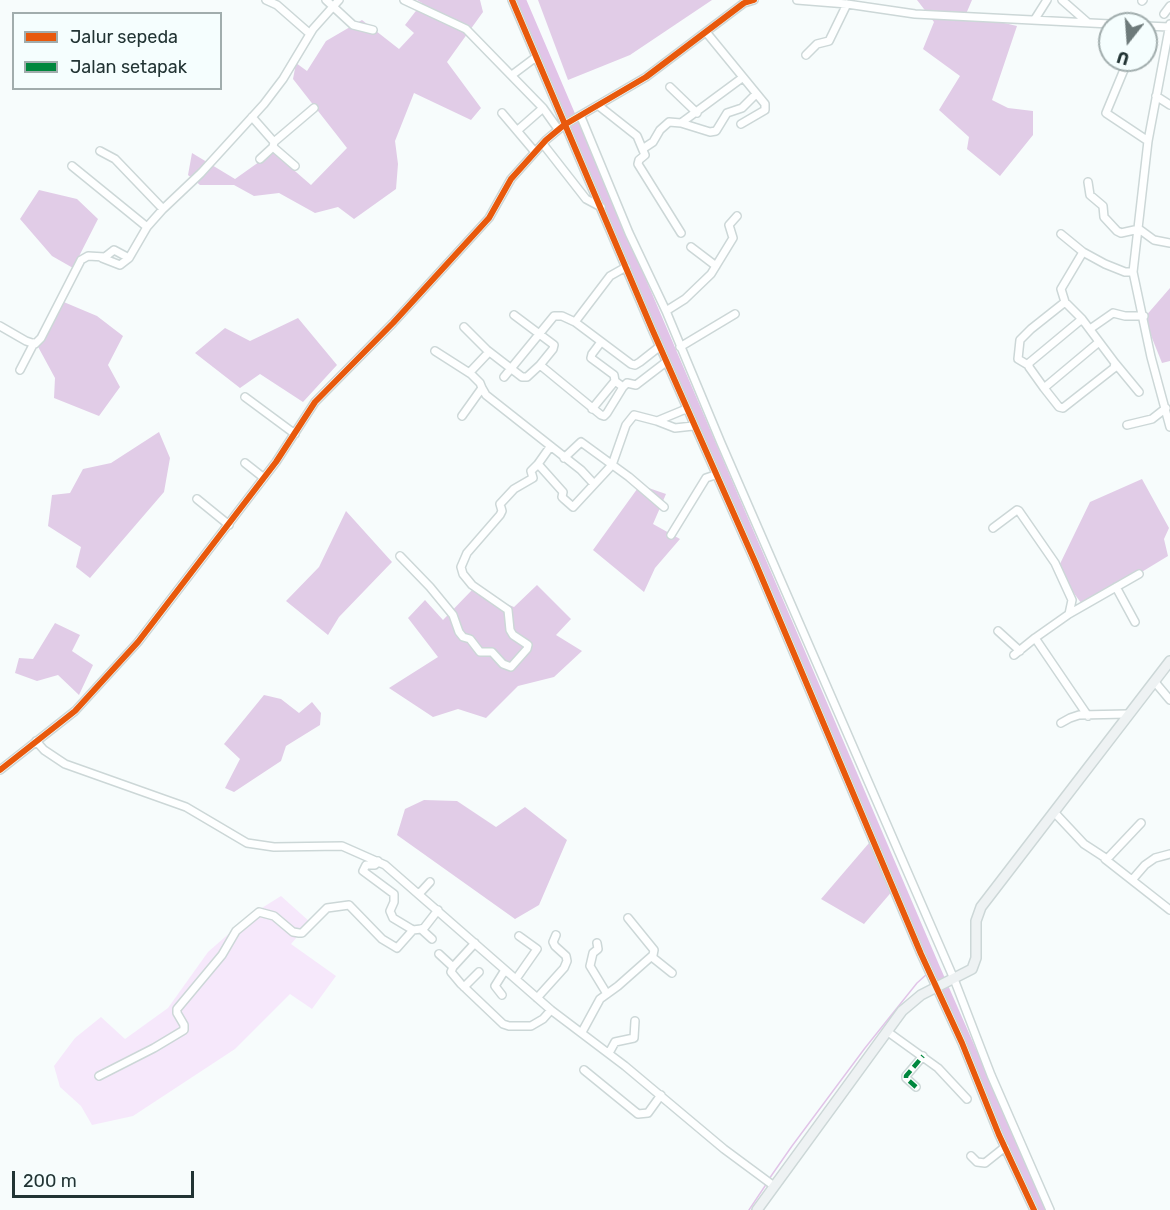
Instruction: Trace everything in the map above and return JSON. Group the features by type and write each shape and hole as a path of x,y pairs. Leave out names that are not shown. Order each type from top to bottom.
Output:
{"main road":[{"path":"757,1210 770,1184 908,1005 938,986 968,972 975,965 976,921 981,907 1170,661"}],"street":[{"path":"266,0 277,6 309,33"},
{"path":"326,0 353,25 373,30"},
{"path":"20,370 34,343 41,338 81,260 88,256 102,258 120,265 129,258 147,227 201,173 283,79 309,33 339,0"},
{"path":"404,0 466,29 563,126"},
{"path":"512,0 563,126 601,207 693,426 756,564 1034,1210"},
{"path":"0,770 75,711 138,642 264,478 315,402 393,323 489,218 511,179 535,152 563,126 646,77 744,3 754,0"},
{"path":"797,0 847,4 915,14 1098,23"},
{"path":"1035,19 1047,0"},
{"path":"1062,0 1087,23"},
{"path":"806,55 817,44 829,41 847,4"},
{"path":"1164,14 1170,6"},
{"path":"1169,30 1148,141 1134,272 1151,357 1166,402 1166,417 1170,428"},
{"path":"706,32 765,104 765,110 741,124"},
{"path":"512,75 536,57"},
{"path":"1123,72 1106,113 1148,141"},
{"path":"681,123 742,78"},
{"path":"670,87 697,113"},
{"path":"644,148 653,142 660,130 669,122 681,123 710,132 716,131 727,113 742,108 756,94"},
{"path":"1156,96 1170,105"},
{"path":"598,106 637,136 645,155 638,164 681,233"},
{"path":"260,159 314,108"},
{"path":"518,130 543,108"},
{"path":"502,113 535,152"},
{"path":"252,117 295,166"},
{"path":"580,117 629,232 666,311 1050,1210"},
{"path":"543,144 586,199 601,207"},
{"path":"100,151 115,159 163,209"},
{"path":"72,166 112,201 147,227"},
{"path":"1088,182 1090,195 1103,206 1104,218 1114,228 1121,232 1139,229 1154,240 1170,243"},
{"path":"666,311 694,291 716,266 733,238 729,225 736,216"},
{"path":"1061,234 1083,252 1106,264 1125,272 1134,272"},
{"path":"691,248 716,266"},
{"path":"102,258 114,250 129,258"},
{"path":"1083,252 1061,289 1065,302 1082,319 1139,392"},
{"path":"575,322 610,276 626,267"},
{"path":"1065,302 1020,340 1018,359 1028,365 1059,407 1063,408 1114,368 1115,363"},
{"path":"1090,329 1113,313 1125,316 1144,316"},
{"path":"680,347 735,314"},
{"path":"464,327 489,352 524,378 540,365 554,347 514,315"},
{"path":"504,378 554,316 562,316 575,322 634,365 659,347"},
{"path":"1028,365 1082,319"},
{"path":"0,326 34,343"},
{"path":"601,342 591,358 614,375 615,381 623,387"},
{"path":"1044,388 1099,342"},
{"path":"435,351 471,374 480,383 486,395 581,470 594,484"},
{"path":"471,374 489,352"},
{"path":"540,365 592,409 604,416 627,383 636,386 666,362"},
{"path":"592,409 615,381"},
{"path":"462,416 482,388"},
{"path":"245,397 295,434"},
{"path":"1127,425 1152,419 1166,402"},
{"path":"657,421 686,409"},
{"path":"538,464 563,492 562,497 572,507 612,465 626,425 634,415 675,428 693,426"},
{"path":"564,458 581,442 629,477 664,507"},
{"path":"400,556 453,615 463,637 470,639 480,652 492,652 503,664 512,667 528,645 513,635 508,610 472,585 463,574 461,567 467,553 500,515 502,511 500,504 514,489 533,478 531,471 550,447"},
{"path":"244,463 264,478"},
{"path":"671,535 706,478 715,475"},
{"path":"197,499 229,525"},
{"path":"993,528 1019,511 1055,563 1072,600 1069,614"},
{"path":"998,631 1017,653 1069,614 1140,574"},
{"path":"1116,587 1135,622"},
{"path":"1035,638 1088,716"},
{"path":"1154,681 1170,700"},
{"path":"1061,723 1070,718 1128,714"},
{"path":"36,741 44,750 64,764 186,807 247,843 274,847 342,846 378,861 394,871 537,998 609,1053 770,1184"},
{"path":"1054,812 1084,844 1170,910"},
{"path":"1105,859 1109,858 1141,823"},
{"path":"1132,880 1145,865 1155,858 1170,854"},
{"path":"378,861 375,865 366,865 363,871 386,887 403,904"},
{"path":"419,894 430,882"},
{"path":"395,897 390,911 391,915 399,923 417,929 432,939"},
{"path":"99,1076 184,1030 177,1009 218,961 236,931 259,912 274,916 292,932 302,933 327,908 349,905 382,939 397,948 417,929 424,928 438,910"},
{"path":"582,1032 589,1023 597,1003 652,957 654,950 628,918"},
{"path":"537,998 564,968 567,961 553,942 556,935"},
{"path":"516,979 537,950 519,936"},
{"path":"475,943 453,967 452,972 464,987 503,1024 531,1026 552,1010"},
{"path":"597,943 598,949 593,953 590,966 607,994"},
{"path":"439,954 453,967"},
{"path":"652,957 672,973"},
{"path":"501,995 495,986 505,969"},
{"path":"464,987 479,972"},
{"path":"609,1053 615,1042 634,1038 635,1021"},
{"path":"888,1032 938,1068 967,1099"},
{"path":"916,1087 906,1076 923,1056"},
{"path":"584,1071 638,1114 648,1113 661,1095"},
{"path":"970,1156 977,1162 985,1163 1005,1147"}],"shaded area":[{"path":"417,0 480,0 483,12 447,62 481,108 471,120 414,93 395,141 398,164 396,189 354,219 338,207 315,213 279,193 254,196 234,185 200,185 188,175 192,153 235,179 273,152 311,185 347,148 293,79 296,63 307,71 326,41 362,20 399,49 414,33 405,25 422,3"},
{"path":"538,0 712,0 630,55 568,80"},
{"path":"917,0 972,0 966,14 1017,26 992,100 1008,108 1033,111 1033,135 1000,176 967,149 969,137 939,110 960,76 923,49 934,22"},
{"path":"39,190 77,199 98,219 73,268 52,256 20,219"},
{"path":"1170,288 1170,361 1162,363 1144,318"},
{"path":"59,300 97,316 123,336 108,365 120,387 99,416 54,398 55,378 36,343"},
{"path":"298,318 337,365 303,402 260,374 240,388 195,353 225,328 250,341"},
{"path":"159,432 170,458 164,492 90,578 76,567 81,547 48,526 52,495 70,493 83,469 111,463"},
{"path":"1142,479 1169,528 1164,539 1168,556 1084,607 1057,570 1090,502"},
{"path":"640,485 666,494 653,524 680,539 655,568 644,592 593,550"},
{"path":"346,511 392,562 339,617 328,635 286,601 319,567"},
{"path":"537,585 571,619 556,635 582,651 554,677 518,686 486,718 458,709 433,717 389,688 438,657 408,618 425,600 443,620 472,590 514,607"},
{"path":"55,623 80,635 72,651 93,665 79,695 58,675 37,681 15,673 19,658 33,659"},
{"path":"264,695 281,699 299,713 312,702 321,713 320,725 286,746 281,761 234,792 225,788 240,759 224,744"},
{"path":"424,800 457,801 496,827 525,807 567,840 539,905 515,919 397,835 405,809"},
{"path":"869,843 894,889 864,924 821,899"},
{"path":"281,896 310,922 291,944 336,976 312,1009 290,994 235,1049 133,1116 92,1125 81,1106 60,1087 54,1066 75,1038 101,1017 125,1039 168,1008 208,952 249,916"}],"waterway":[{"path":"521,0 935,968 1041,1210"},
{"path":"931,971 935,968"},
{"path":"769,1179 865,1048 917,983 927,974"},
{"path":"749,1210 767,1183"}],"marked path":[{"path":"916,1087 906,1076 923,1056"}],"cycle path":[{"path":"512,0 652,329 756,564 921,954 962,1043 999,1135 1034,1210"},
{"path":"0,770 75,711 138,642 276,462 315,402 393,323 489,218 511,179 546,140 564,125 646,77 744,3 754,0"}]}
